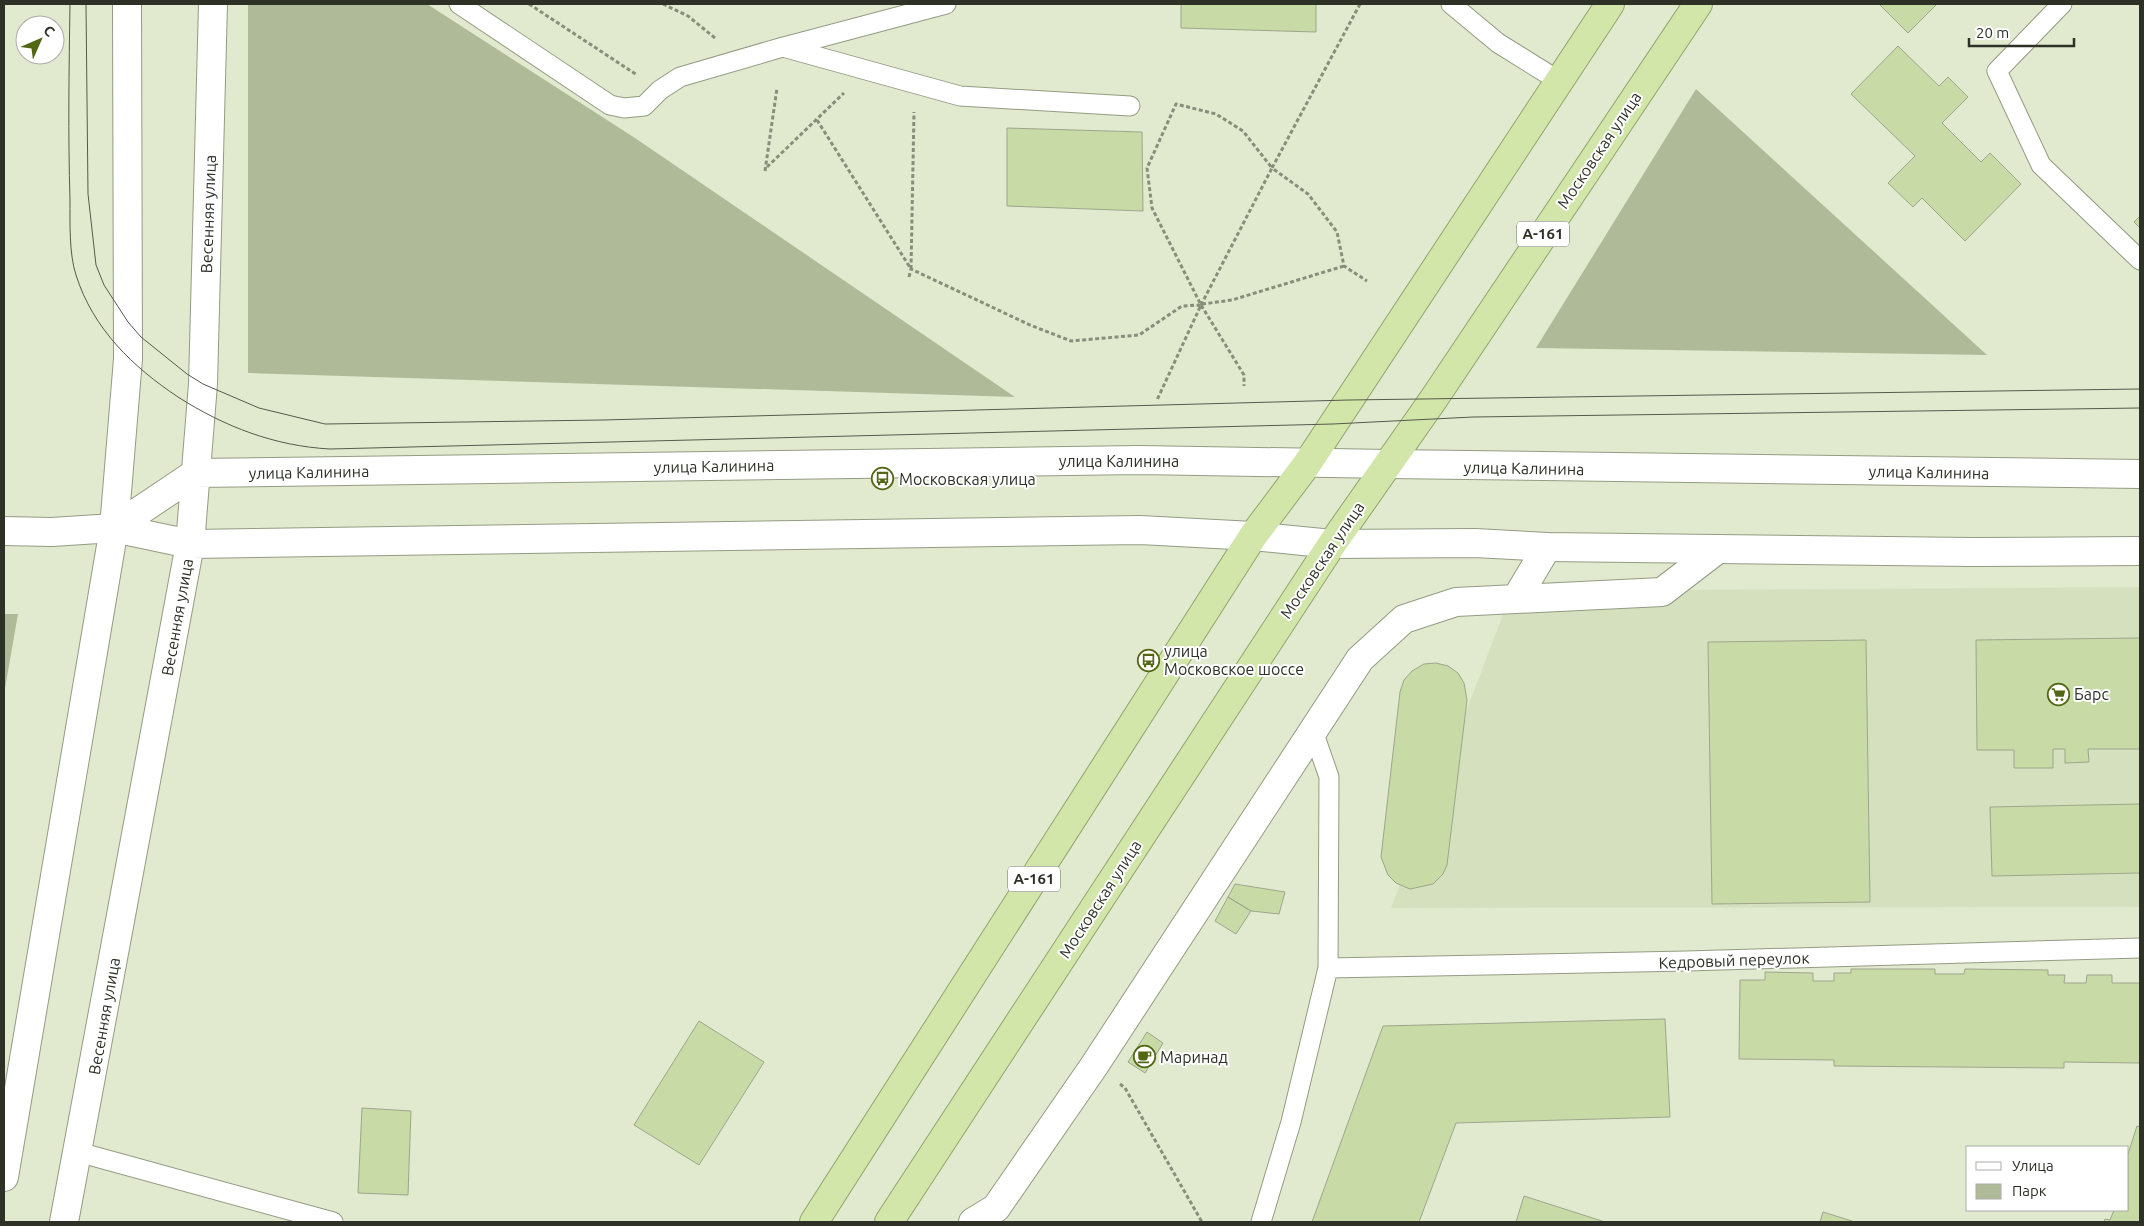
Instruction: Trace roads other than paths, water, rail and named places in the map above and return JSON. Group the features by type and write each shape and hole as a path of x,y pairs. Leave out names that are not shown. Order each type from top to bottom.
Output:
{"highway":[{"name":"А-161","path":"814,1222 1253,536 1307,464 1610,4"},
{"name":"Московская улица","path":"889,1222 1332,544 1389,464 1698,4"}],"street":[{"path":"4,1177 114,528 128,359 127,4"},
{"name":"Весенняя улица","path":"64,1222 190,544 203,384 214,4"},
{"name":"улица Калинина","path":"196,473 1139,460 1472,467 2140,474"},
{"path":"114,528 196,473"},
{"path":"4,531 52,532 114,528 190,544 1140,530 1253,536 1332,544 1475,543 1718,549 2140,550"},
{"path":"1516,599 1548,546"},
{"path":"974,1222 996,1208 1094,1066 1360,659 1404,619 1456,602 1662,592 1718,549"}],"lane":[{"path":"459,4 610,105 624,108 644,106 660,90 680,77 783,47 946,4"},
{"path":"1451,4 1498,43 1559,81"},
{"path":"2062,4 1997,71 2041,165 2140,260"},
{"path":"783,47 960,96 1130,106"},
{"path":"1261,1222 1291,1122 1328,968 1329,777 1313,731"},
{"name":"Кедровый переулок","path":"1328,968 1677,962 2140,948"},
{"path":"78,1152 333,1222"}],"tram line":[{"path":"70,4 70,238 74,267 83,295 93,313 116,345 145,373 161,385 196,408 232,426 290,444 330,449 1333,424 1473,417 2140,408"},
{"path":"86,4 88,194 96,265 104,285 128,322 141,337 187,374 203,384 259,408 325,424 603,420 1349,400 2140,389"}],"place":[{"name":"Московская улица","path":"883,479"},
{"name":"улица Московское шоссе","path":"1148,660"},
{"name":"Барс","path":"2058,694"},
{"name":"Маринад","path":"1144,1057"}]}
